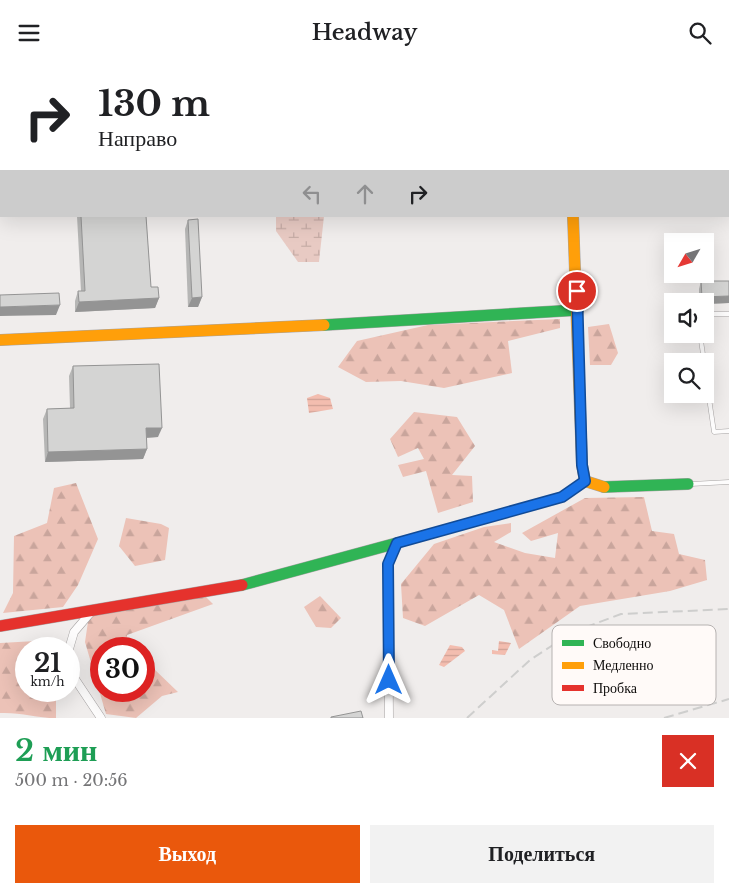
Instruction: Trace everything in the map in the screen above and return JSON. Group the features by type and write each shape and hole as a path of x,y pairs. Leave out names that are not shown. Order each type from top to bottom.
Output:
{"street":[{"path":"574,217 582,465 585,481"},
{"path":"0,340 186,333 578,310"},
{"path":"585,481 607,488 688,484"},
{"path":"0,626 256,583 562,497 585,481"},
{"path":"389,718 388,564 397,543"},
{"path":"72,637 74,632 92,611"},
{"path":"80,686 101,718"}],"lane":[{"path":"714,314 729,314"},
{"path":"710,403 714,431 729,431"},
{"path":"688,484 729,482"}],"green space":[{"path":"276,217 324,217 319,262 298,262 276,231"},
{"path":"560,319 560,328 508,341 512,373 444,388 401,381 366,382 338,367 357,341 428,325"},
{"path":"609,324 618,353 611,365 590,365 588,327"},
{"path":"414,412 457,417 475,446 452,475 472,476 473,502 438,513 426,471 403,477 398,465 424,459 418,448 398,457 390,439"},
{"path":"76,483 98,539 78,585 63,607 3,613 13,593 14,536 47,523 54,488"},
{"path":"644,497 652,531 674,534 679,554 705,560 707,580 670,591 580,606 519,649 504,610 479,595 425,626 403,618 401,584 434,544 484,527 511,523 511,532 494,542 525,553 555,558 558,533 531,541 522,533 585,498"},
{"path":"126,518 161,524 169,528 165,560 135,566 119,546"},
{"path":"200,591 213,604 127,635 127,637 90,637 90,659 85,642 89,615"},
{"path":"320,596 341,618 331,628 316,627 304,607"},
{"path":"15,642 15,702 56,702 56,718 0,713 0,643"},
{"path":"155,670 178,692 162,696 155,702"},
{"path":"102,702 155,702 136,718 106,714"}],"shaded area":[{"path":"318,394 330,398 333,409 309,413 307,398"},
{"path":"499,641 511,643 505,655 492,654 492,650 498,651"},
{"path":"450,645 462,647 465,651 444,667 439,665"}],"building":[{"path":"81,217 146,217 151,287 158,287 159,298 79,302 78,291 85,291"},
{"path":"198,219 202,297 192,298 188,220"},
{"path":"729,281 729,296 714,297 714,293 702,293 701,283"},
{"path":"59,293 60,305 0,307 0,295"},
{"path":"159,364 162,428 146,428 147,449 48,452 47,409 74,408 73,366"},
{"path":"361,711 363,718 331,718 331,717"}],"railway":[{"path":"592,625 621,614 729,609"},
{"path":"467,718 530,660 552,646"},
{"path":"716,703 729,699"},
{"path":"664,718 708,705"}],"traffic: fast":[{"path":"324,325 578,310"},
{"path":"604,487 688,484"},
{"path":"242,585 397,543"}],"traffic: slow":[{"path":"573,217 582,465 585,481 604,487"},
{"path":"0,340 324,325"}],"traffic: jam":[{"path":"0,626 242,585"}],"route":[{"path":"389,680 388,564 397,543 562,497 585,481 582,465 577,291"}]}
